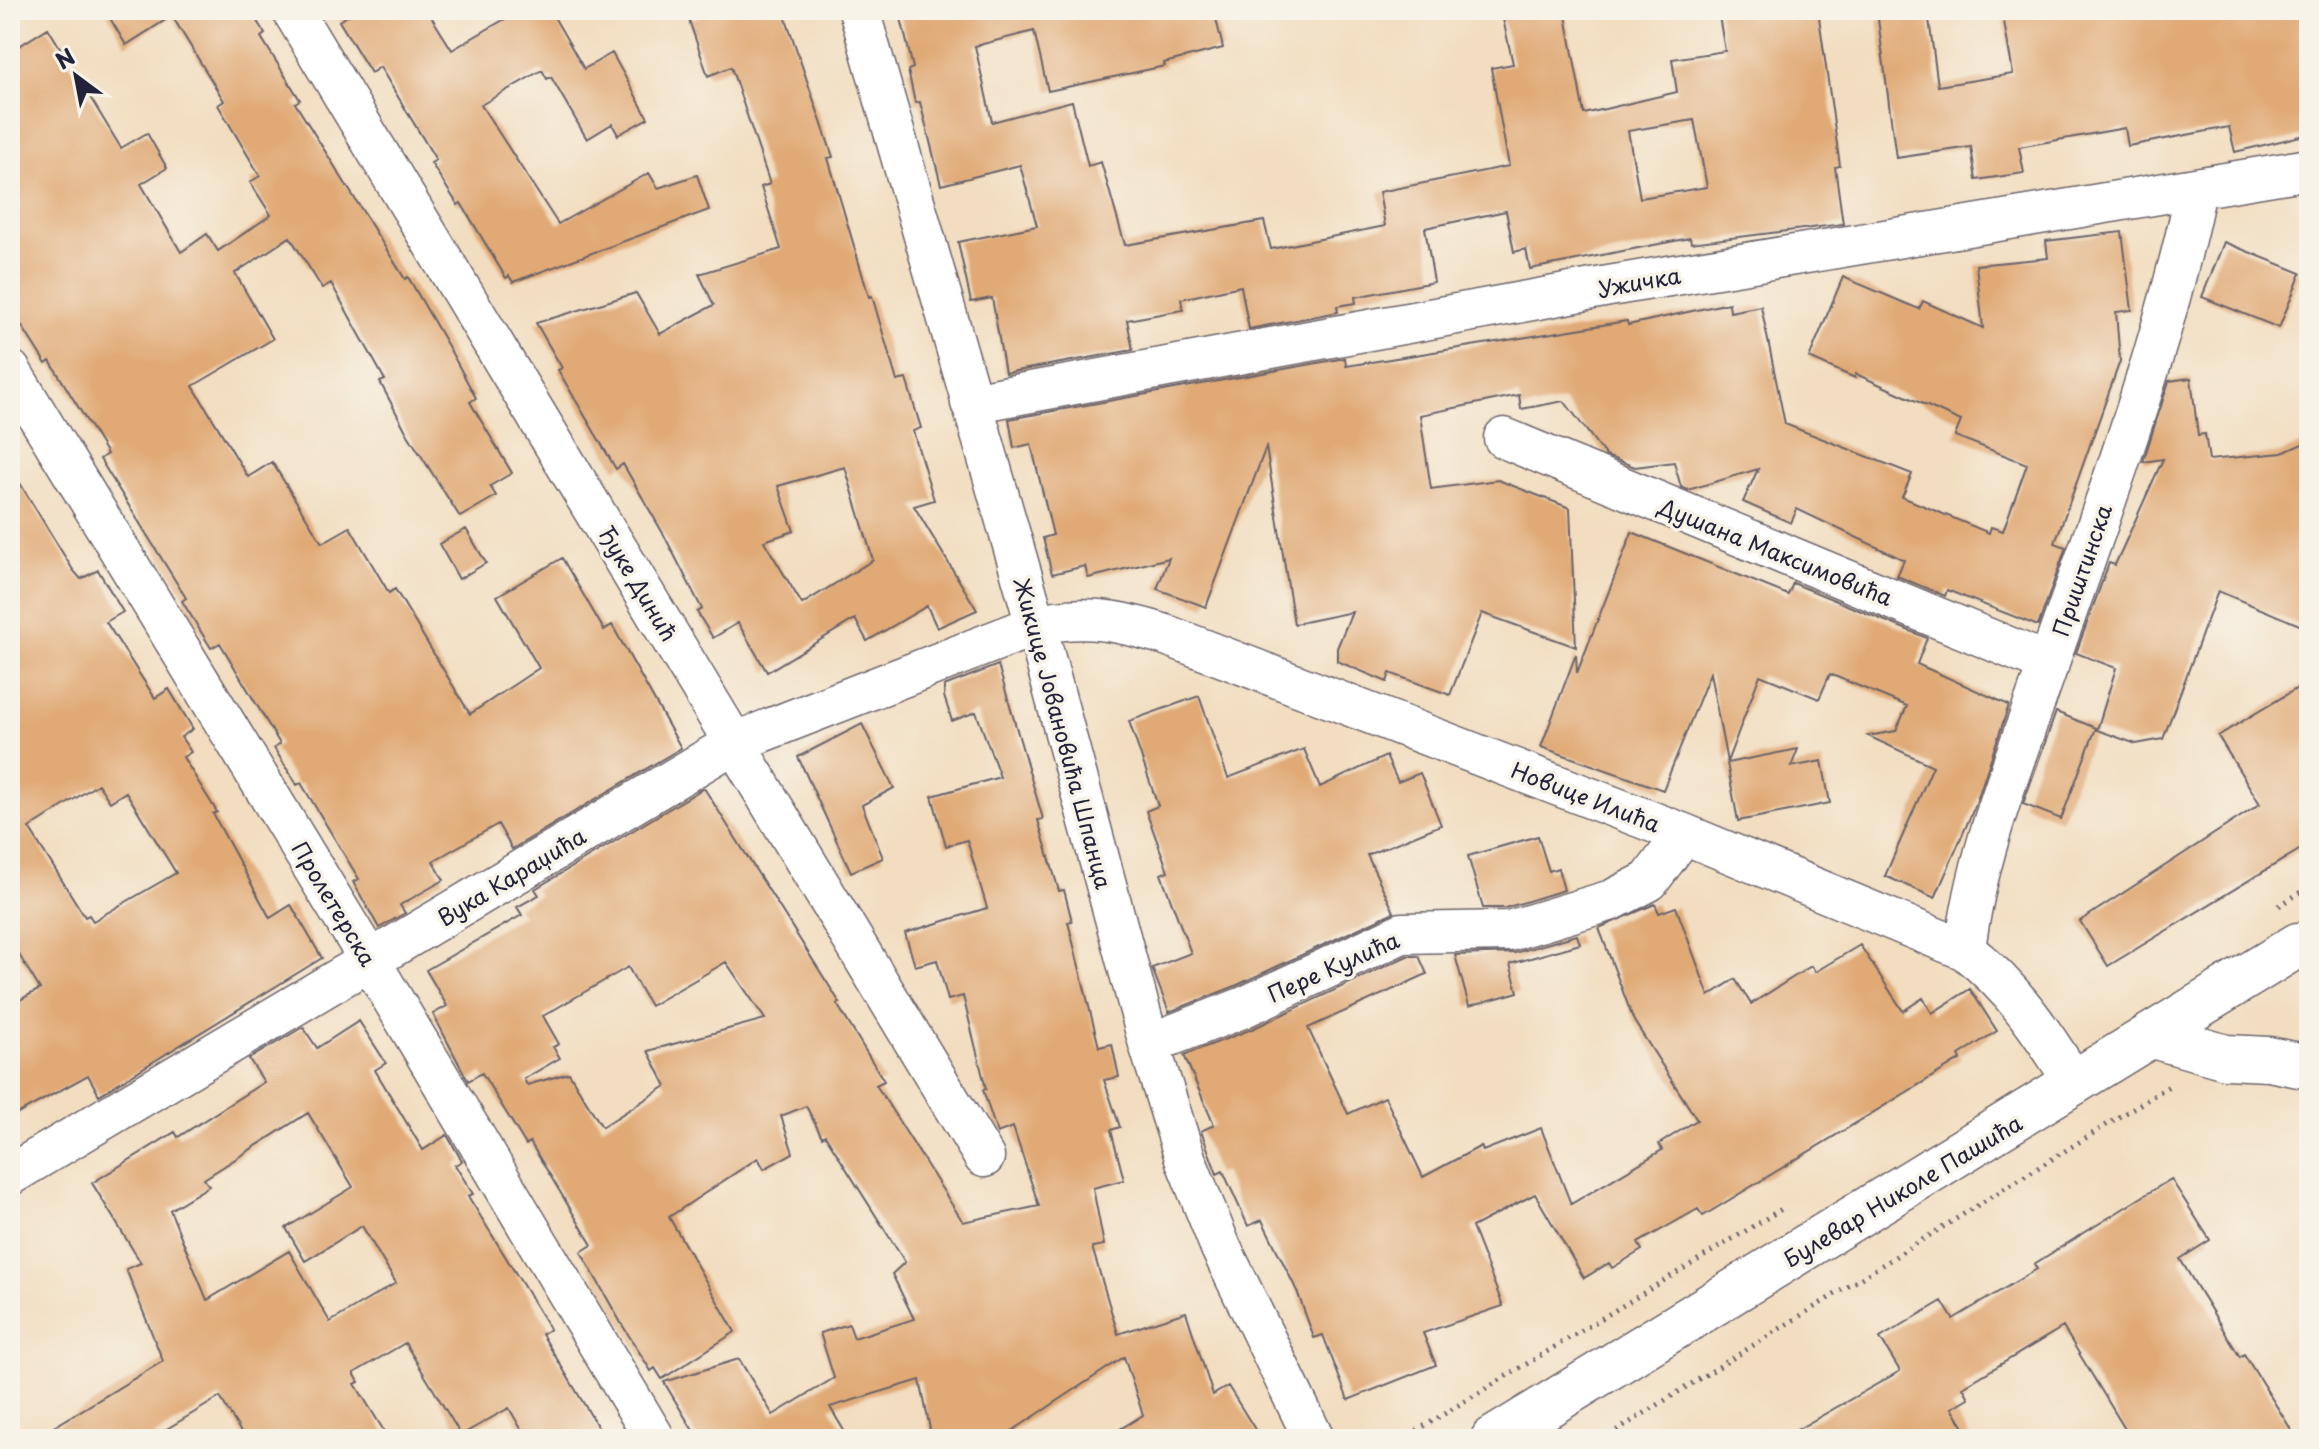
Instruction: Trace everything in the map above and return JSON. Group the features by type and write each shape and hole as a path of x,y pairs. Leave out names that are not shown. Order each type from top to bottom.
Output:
{"main road":[{"name":"Булевар Николе Пашића","path":"1493,1439 2153,1036 2306,953"},
{"path":"2153,1036 2226,1057 2269,1059 2309,1067"}],"street":[{"name":"Ђуке Динић","path":"292,10 984,1157"},
{"name":"Жикице Јовановића Шпанца","path":"859,10 1036,625 1149,1044 1186,1161 1221,1248 1314,1439"},
{"name":"Ужичка","path":"971,403 1609,286 2309,169"},
{"name":"Приштинска","path":"1965,950 1981,855 2146,379 2183,249 2196,190"},
{"name":"Пролетерска","path":"10,370 370,961 655,1439"},
{"name":"Душана Максимовића","path":"1504,438 2049,664"},
{"name":"Новице Илића","path":"1036,625 1060,619 1092,618 1166,635 1684,834 1965,950 1992,971 2018,999 2075,1084"},
{"name":"Вука Караџића","path":"10,1175 736,742 1036,625"},
{"name":"Пере Кулића","path":"1149,1044 1242,1008 1402,933 1509,931 1612,900 1649,881 1684,834"}],"path":[{"path":"1603,1439 2165,1087"}],"building":[{"path":"105,10 250,10 265,34 261,37 300,100 295,103 405,279 408,277 448,346 476,398 470,402 512,473 490,486 496,496 460,517 408,435 380,382 385,380 331,283 322,288 290,237 235,273 273,339 193,386 248,477 272,462 322,543 350,527 389,593 395,589 470,714 539,668 497,596 562,558 604,630 612,625 681,748 512,849 498,824 433,861 444,880 400,905 405,913 379,928 353,882 359,879 301,783 297,785 274,748 280,744 220,643 211,648 182,601 186,598 100,459 107,454 50,361 46,364 10,307 10,52 48,28 121,148 147,133 167,168 141,184 181,252 207,234 218,251 271,215 250,182 260,176 218,105 224,101 172,16 126,45"},
{"path":"357,10 427,10 452,50 520,10 550,10 584,69 612,53 648,118 618,135 612,124 587,139 551,77 547,79 542,70 481,105 558,224 649,173 658,188 697,175 709,210 513,282 509,276 506,278 461,203 458,205 431,163 436,160 380,67 371,73 339,21"},
{"path":"716,10 783,10 833,157 828,158 869,297 872,296 897,381 906,379 921,428 913,431 934,500 914,506 977,610 937,628 927,606 867,641 855,619 767,672 738,623 713,638 697,612 702,609 664,535 623,464 616,469 558,370 562,368 536,323 636,293 660,334 714,305 699,274 781,249 761,187 770,184 731,67 708,76 689,20","holes":["845,467 873,560 802,604 764,541 794,531 778,486"]},
{"path":"899,10 1214,10 1223,48 1164,63 1165,66 1048,91 1034,31 975,46 992,122 1072,101 1088,166 1101,162 1125,245 1264,221 1271,249 1385,226 1379,192 1509,166 1491,68 1513,64 1501,10 1565,10 1584,114 1677,92 1672,59 1725,51 1718,10 1818,10 1840,166 1835,167 1843,224 1691,243 1690,238 1530,269 1526,249 1514,252 1506,211 1425,228 1434,282 1355,297 1356,303 1337,306 1338,312 1249,329 1241,286 1181,299 1183,310 1127,320 1133,350 1005,373 992,298 971,302 958,242 1037,226 1020,165 941,185 920,102 915,103 908,70 913,68","holes":["1694,120 1707,187 1640,198 1628,131"]},
{"path":"2002,10 2300,10 2309,43 2309,134 2235,152 2229,127 2128,146 2125,128 2019,147 2024,173 1976,180 1971,147 1896,158 1878,19 1928,12 1938,86 2013,74"},
{"path":"2122,232 2132,310 2116,312 2120,361 2055,543 2066,547 2038,626 1947,590 1945,596 1897,576 1904,560 1797,509 1791,523 1743,502 1758,469 1688,490 1681,487 1674,462 1635,467 1606,456 1564,401 1521,409 1519,395 1420,415 1431,489 1498,480 1570,508 1576,647 1482,613 1450,695 1390,673 1387,682 1337,661 1337,648 1352,612 1294,624 1266,447 1206,607 1157,589 1169,558 1088,578 1085,566 1052,574 1043,538 1053,535 1031,444 1014,448 1009,419 1345,358 1346,366 1627,321 1628,325 1729,303 1730,312 1761,306 1785,424 1912,474 1902,497 1989,533 1991,527 2003,531 2027,464 1955,436 1961,421 1856,374 1855,378 1809,358 1843,277 1919,309 1923,301 1983,328 1976,265 2048,258 2046,241"},
{"path":"2224,242 2301,273 2279,328 2202,297"},
{"path":"2191,378 2198,435 2205,434 2209,460 2282,453 2309,441 2309,629 2218,591 2163,739 2136,744 2097,730 2116,668 2076,653 2109,563 2115,565 2163,459 2143,462 2169,381"},
{"path":"10,467 73,570 81,579 98,570 123,612 106,622 155,698 169,689 193,729 181,737 191,752 183,757 217,812 213,814 270,918 291,905 322,958 99,1095 88,1075 10,1118 10,1005 40,989 10,940","holes":["98,784 110,802 126,792 176,873 93,921 89,915 85,917 29,828"]},
{"path":"466,529 486,563 459,579 439,544"},
{"path":"1632,532 1788,595 1793,583 1927,638 1917,664 2009,705 1975,806 1935,898 1885,876 1933,766 1868,736 1896,731 1907,706 1830,674 1819,699 1760,675 1727,762 1710,673 1663,790 1541,747 1576,654 1577,673"},
{"path":"998,665 1043,819 1038,820 1059,891 1064,890 1072,921 1068,922 1099,1047 1112,1044 1119,1077 1104,1080 1120,1127 1111,1130 1124,1180 1093,1188 1104,1245 1092,1247 1118,1334 1186,1312 1213,1395 1228,1386 1261,1439 1104,1439 1143,1415 1124,1357 1000,1439 932,1439 920,1380 830,1407 849,1439 698,1439 664,1382 739,1359 773,1415 834,1378 820,1333 849,1324 854,1338 914,1319 892,1274 905,1262 825,1135 822,1137 806,1106 781,1116 793,1153 764,1169 758,1158 669,1217 735,1332 662,1379 655,1368 651,1371 581,1252 592,1245 530,1142 526,1145 482,1073 468,1081 433,1014 447,1006 426,970 522,915 517,907 539,895 535,889 704,788 840,1003 837,1004 884,1081 876,1085 963,1222 1039,1206 1013,1127 997,1133 983,1090 986,1089 963,996 948,1000 937,960 915,966 905,933 987,908 967,840 946,846 932,796 1000,777 976,712 952,721 944,686","holes":["726,962 765,1019 648,1051 666,1086 602,1127 569,1073 527,1085 524,1079 560,1058 553,1047 559,1044 543,1016 628,967 650,1006"]},
{"path":"2309,681 2309,844 2108,966 2080,921 2260,804 2218,736"},
{"path":"1199,696 1228,778 1304,749 1320,787 1386,756 1398,782 1420,773 1441,825 1367,855 1394,912 1233,987 1169,1012 1152,968 1191,953 1161,874 1168,871 1146,811 1158,806 1129,721"},
{"path":"2056,712 2096,728 2061,819 2023,804"},
{"path":"862,724 894,788 862,805 883,858 851,872 798,757"},
{"path":"1798,749 1791,767 1822,761 1830,803 1738,821 1727,763"},
{"path":"1538,836 1549,871 1558,868 1564,890 1505,908 1483,908 1468,856"},
{"path":"1655,904 1659,913 1676,907 1709,996 1735,979 1751,1004 1811,966 1815,972 1860,945 1903,1011 1923,998 1932,1013 1970,989 1997,1031 1959,1055 1961,1059 1703,1216 1698,1209 1638,1243 1642,1250 1612,1268 1609,1263 1584,1278 1535,1194 1472,1227 1503,1306 1423,1333 1436,1365 1348,1400 1323,1335 1314,1338 1297,1291 1262,1220 1248,1226 1223,1171 1217,1174 1201,1131 1214,1125 1184,1055 1252,1029 1407,956 1419,956 1427,974 1308,1028 1348,1114 1385,1097 1423,1177 1481,1146 1483,1151 1541,1128 1571,1204 1662,1150 1659,1144 1697,1120 1634,1021 1599,928"},
{"path":"1577,935 1580,944 1510,964 1518,992 1469,1006 1455,955 1515,953"},
{"path":"359,1021 386,1063 375,1070 423,1150 447,1135 462,1161 455,1165 473,1194 468,1196 550,1329 542,1334 605,1439 527,1439 509,1408 461,1435 405,1343 354,1373 359,1382 355,1384 389,1439 245,1439 220,1397 150,1439 34,1439 163,1361 126,1269 141,1263 92,1183 175,1132 178,1137 264,1082 249,1059 303,1027 317,1048","holes":["308,1113 353,1187 286,1228 305,1261 362,1226 396,1283 330,1322 289,1251 207,1300 170,1210 209,1186 204,1179"]},
{"path":"2171,1179 2210,1240 2180,1259 2240,1357 2244,1354 2297,1439 2131,1439 2063,1327 1963,1387 1969,1398 1952,1408 1971,1439 1781,1439 1900,1371 1880,1338 1942,1301 1953,1319 2037,1269 2034,1264"}]}
